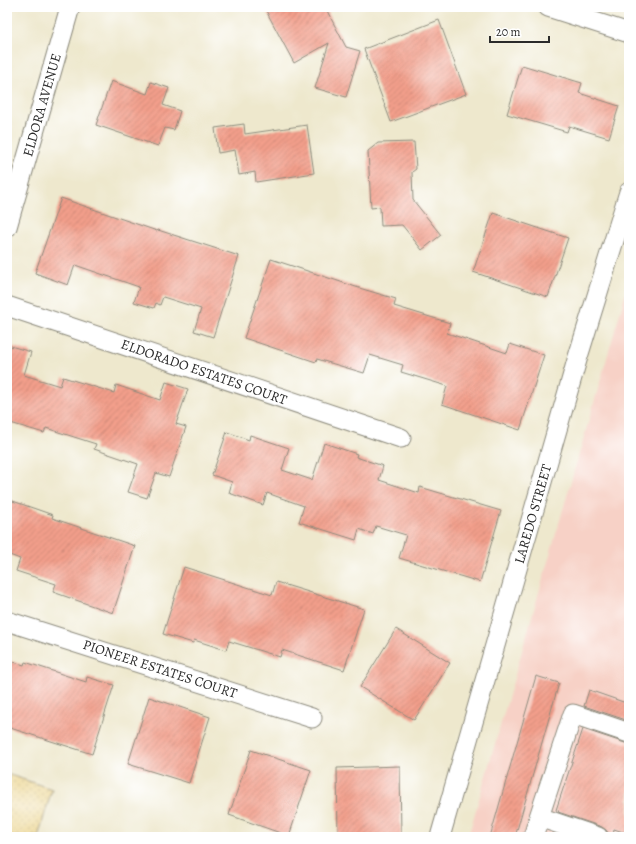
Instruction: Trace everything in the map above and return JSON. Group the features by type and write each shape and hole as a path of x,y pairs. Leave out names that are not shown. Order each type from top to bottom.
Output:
{"street":[{"name":"ELDORA AVENUE","path":"7,227 70,7"},
{"path":"548,7 629,33"},
{"name":"LAREDO STREET","path":"440,837 577,360 629,192"},
{"name":"ELDORADO ESTATES COURT","path":"7,306 401,438"},
{"name":"PIONEER ESTATES COURT","path":"7,621 312,718"},
{"path":"533,837 573,714 629,733"},
{"path":"539,817 598,837"}],"shaded area":[{"path":"629,282 629,837 468,837"}],"sand":[{"path":"7,774 52,789 38,837 7,837"}],"building":[{"path":"264,7 325,7 346,47 360,51 346,97 315,88 329,43 294,63"},
{"path":"439,20 466,94 391,122 364,49"},
{"path":"522,65 582,83 579,93 619,106 609,138 569,126 567,132 507,114"},
{"path":"111,81 147,94 151,82 169,88 163,105 180,111 174,130 165,128 158,146 96,125"},
{"path":"244,124 245,134 307,125 314,173 256,182 255,172 239,175 235,150 218,153 215,128"},
{"path":"414,142 416,169 412,172 413,200 441,235 422,250 402,225 381,226 380,207 371,208 368,151 378,143"},
{"path":"61,198 157,231 158,230 239,256 213,337 194,331 201,309 163,297 160,305 156,303 154,308 134,302 139,287 75,265 68,285 35,273"},
{"path":"493,213 568,238 548,297 473,272"},
{"path":"271,259 396,299 394,306 450,323 447,333 507,353 510,344 544,355 520,430 442,404 447,386 401,372 403,365 370,355 364,373 317,359 316,362 244,338"},
{"path":"7,345 31,352 24,375 60,386 63,377 114,393 116,385 160,400 166,382 188,389 176,424 186,427 169,477 156,473 147,498 128,492 138,464 94,449 96,444 46,428 44,433 7,422"},
{"path":"227,432 249,440 250,435 289,448 282,470 312,480 324,443 357,454 356,457 383,466 379,480 419,493 420,487 501,511 480,582 399,558 406,535 376,526 373,534 359,529 356,540 299,522 304,506 267,493 263,505 229,493 232,482 212,475"},
{"path":"7,499 53,515 52,518 135,546 113,613 53,592 56,584 16,571 20,559 7,554"},
{"path":"184,567 272,595 276,582 364,609 344,670 282,650 280,657 229,641 226,650 194,640 193,643 163,634"},
{"path":"396,629 450,663 414,720 360,687"},
{"path":"7,660 24,665 25,662 86,682 87,677 114,685 92,754 7,727"},
{"path":"536,676 559,683 515,837 490,837"},
{"path":"589,690 629,704 629,721 584,706"},
{"path":"149,697 210,717 189,783 128,764"},
{"path":"583,729 629,744 629,834 614,829 613,837 609,837 609,834 602,827 556,810"},
{"path":"251,750 311,770 289,836 229,815"},
{"path":"400,766 401,836 338,837 337,768"}]}
